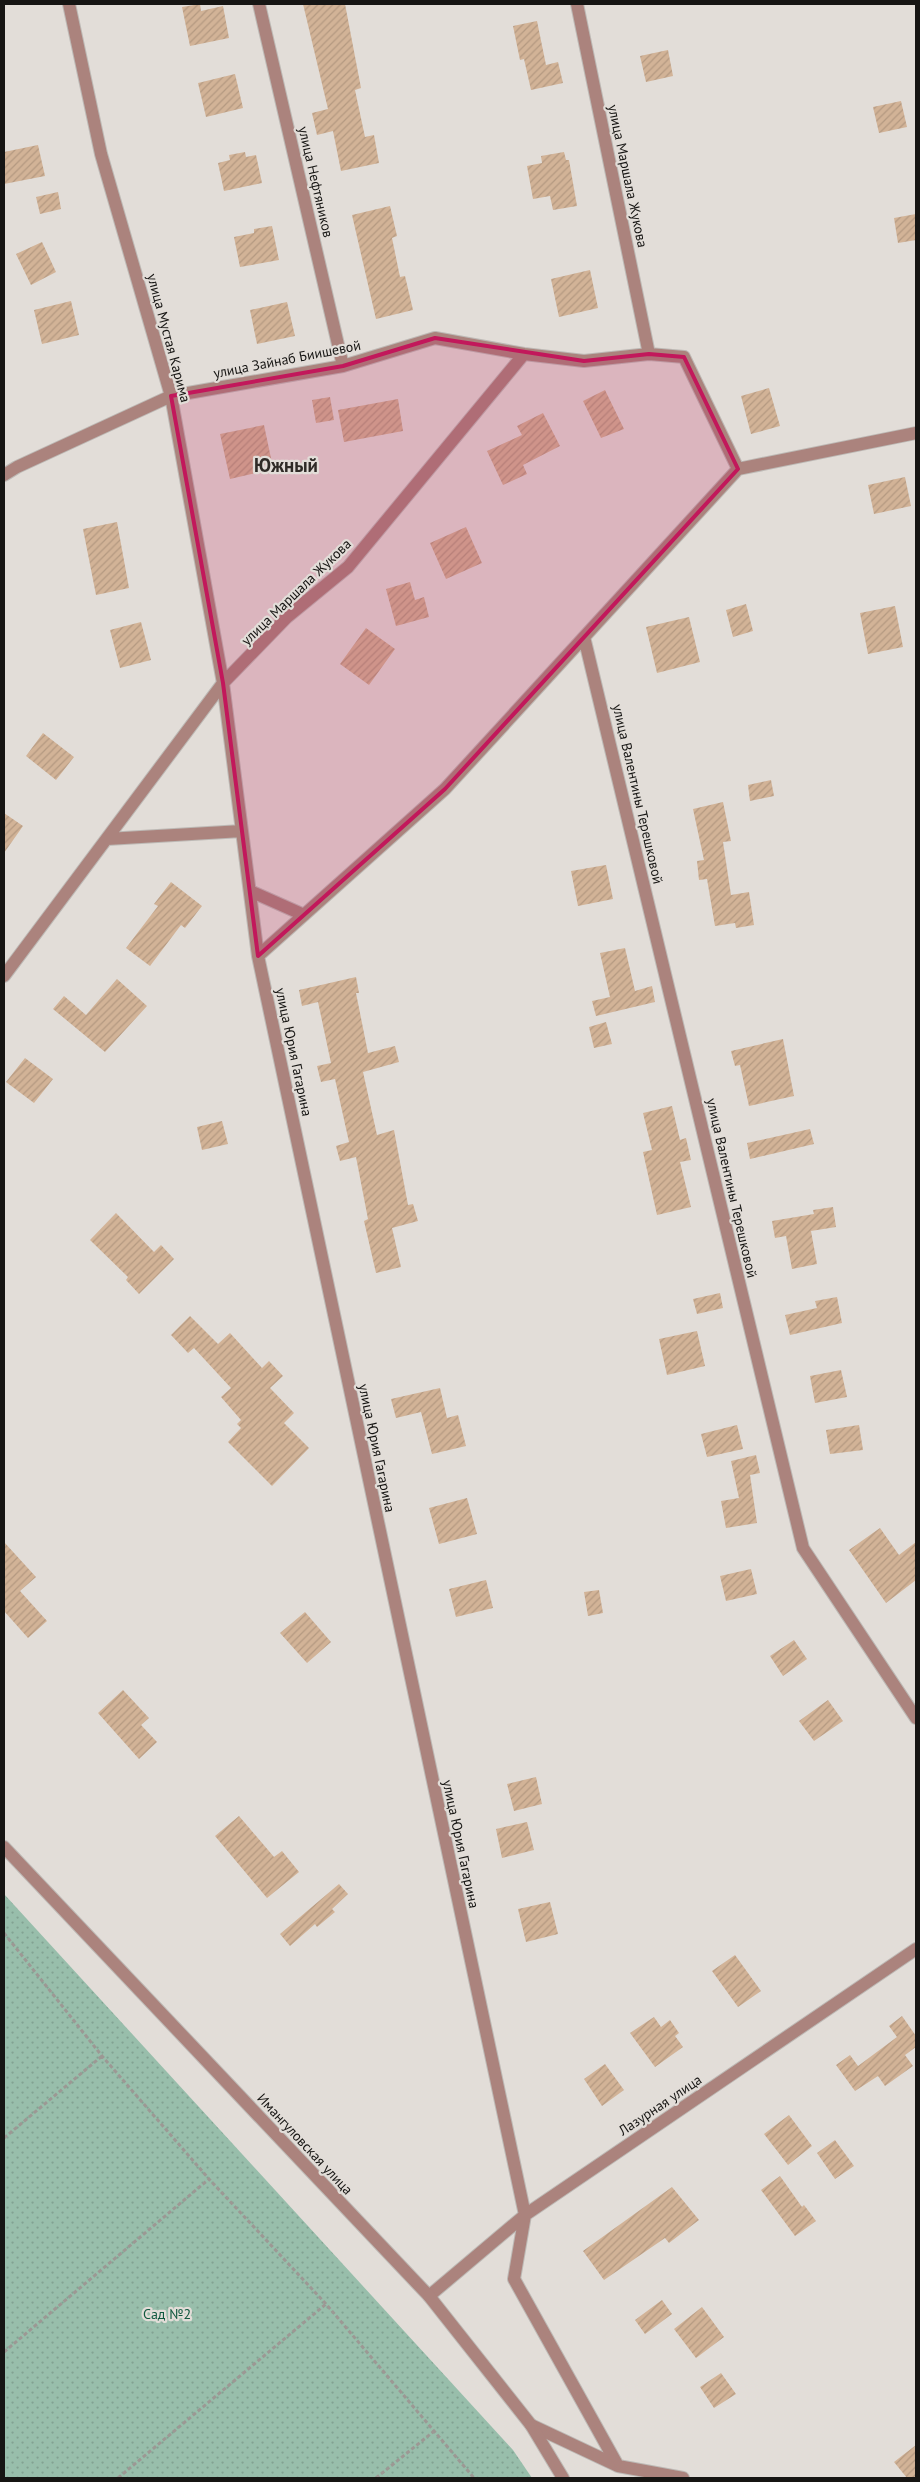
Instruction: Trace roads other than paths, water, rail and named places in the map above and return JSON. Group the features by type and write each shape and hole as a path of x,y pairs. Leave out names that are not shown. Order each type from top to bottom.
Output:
{"street":[{"name":"улица Мустая Карима","path":"69,4 101,154 171,396 223,683"},
{"name":"улица Нефтяников","path":"260,4 343,366"},
{"name":"улица Маршала Жукова","path":"577,4 649,354"},
{"name":"улица Зайнаб Биишевой","path":"4,476 17,467 171,396 343,366 435,338 524,354 584,361 649,354 684,357 738,469"},
{"name":"улица Маршала Жукова","path":"4,976 223,683 287,617 348,567 524,354"},
{"path":"258,956 446,789 738,469 916,433"},
{"name":"улица Валентины Терешковой","path":"584,637 803,1548 916,1718"},
{"name":"улица Юрия Гагарина","path":"223,683 258,956 525,2215"},
{"path":"107,838 242,831"},
{"path":"250,891 304,915"},
{"name":"Имангуловская улица","path":"4,1847 429,2296 531,2425 563,2478"},
{"name":"Лазурная улица","path":"429,2296 525,2215 916,1949"},
{"path":"525,2215 514,2279 618,2466"},
{"path":"531,2425 618,2466 683,2478"}],"district":[{"name":"Южный","path":"286,465"}],"park label":[{"name":"Сад №2","path":"167,2314"}]}
